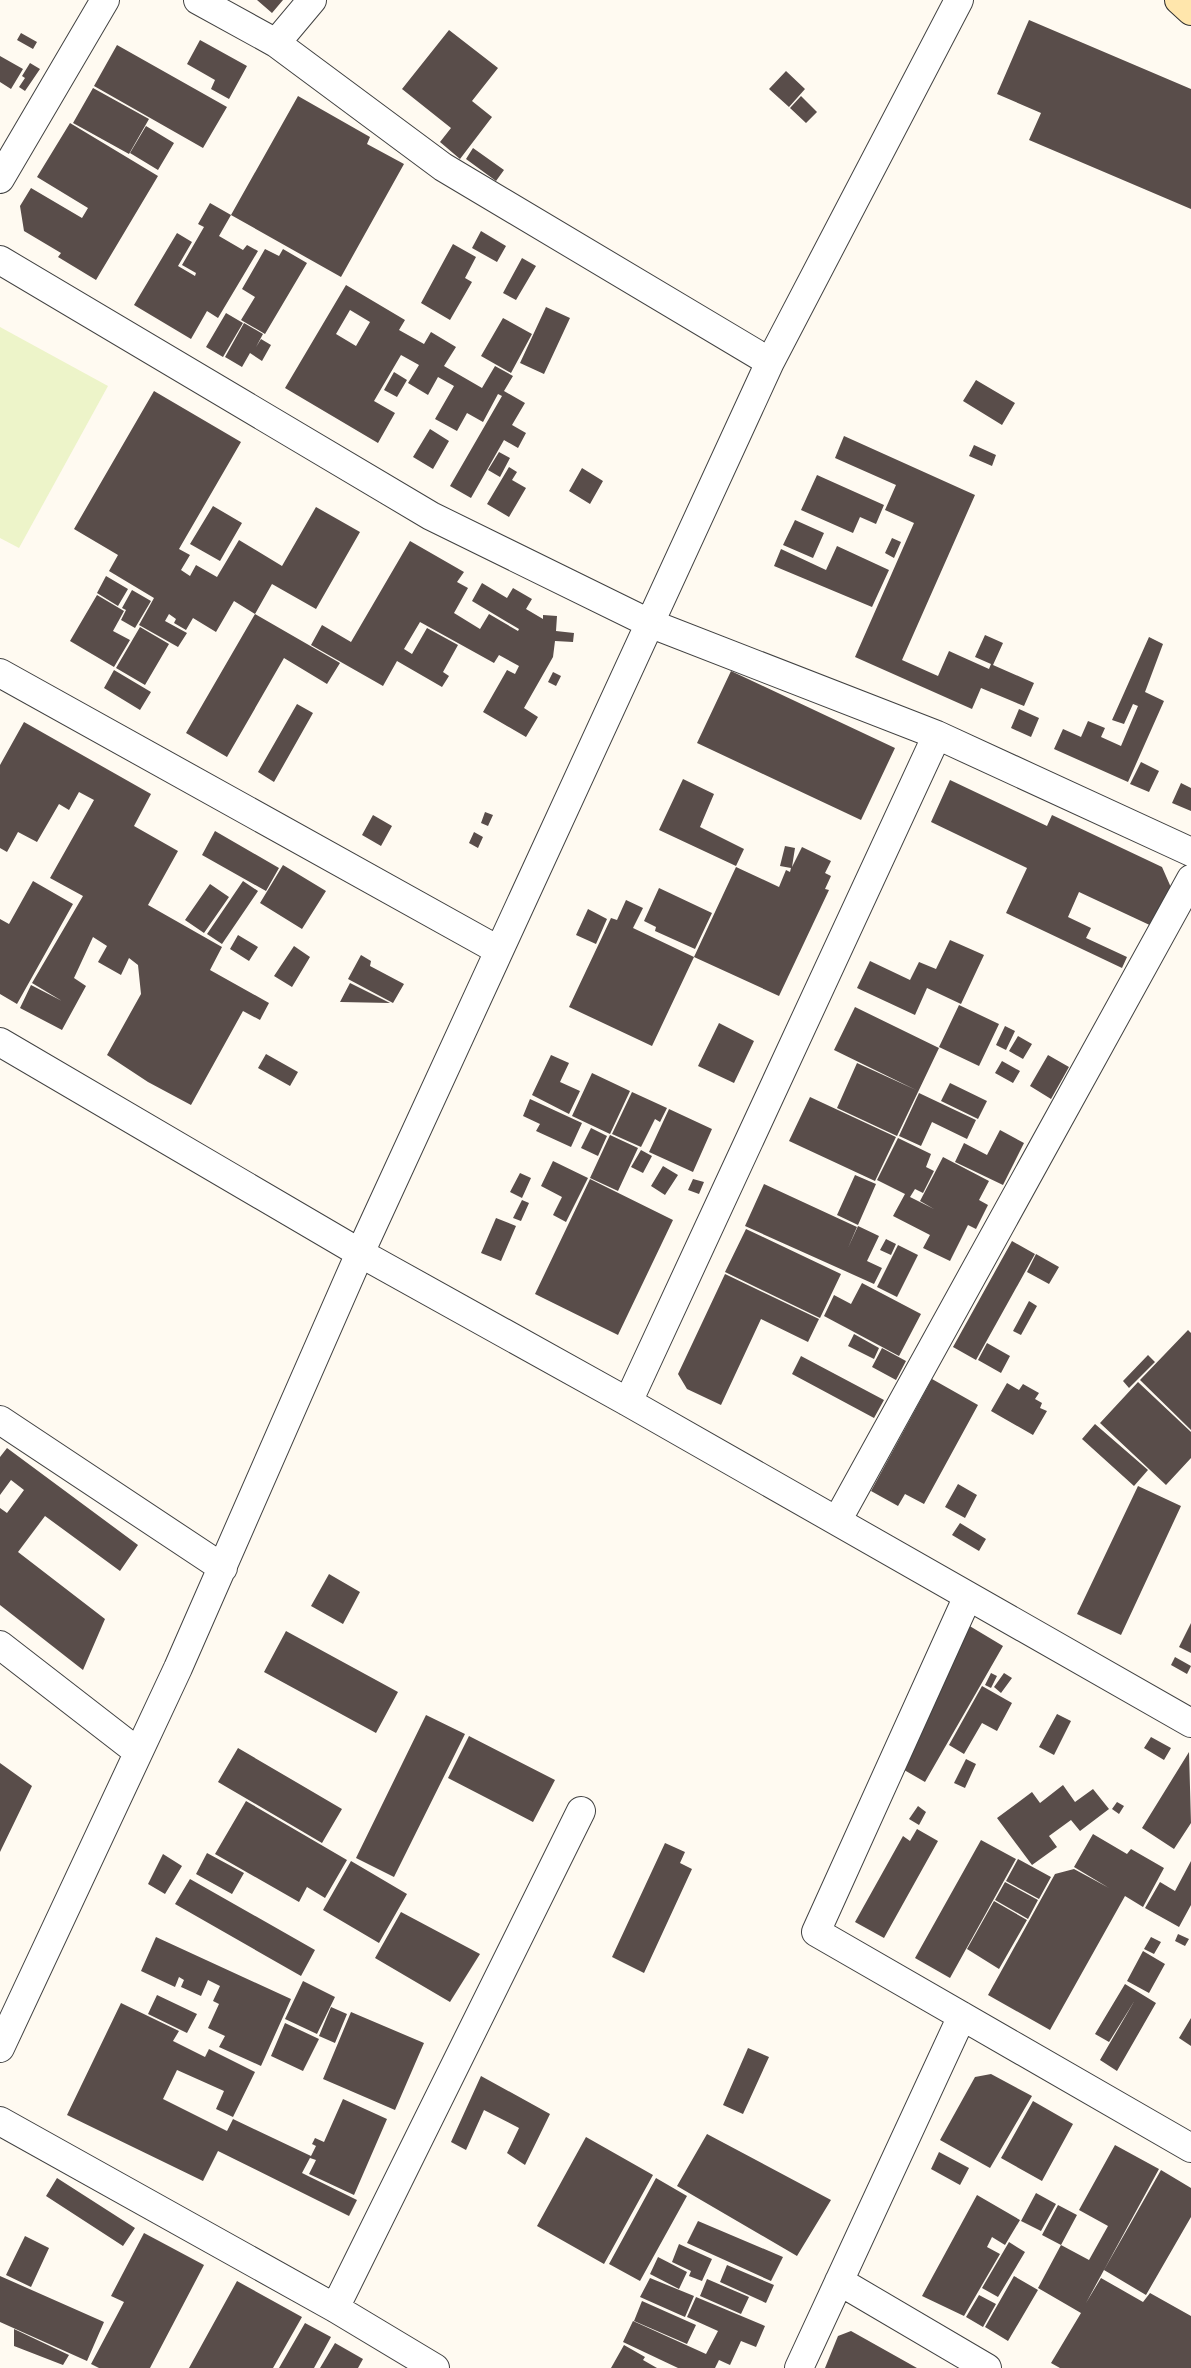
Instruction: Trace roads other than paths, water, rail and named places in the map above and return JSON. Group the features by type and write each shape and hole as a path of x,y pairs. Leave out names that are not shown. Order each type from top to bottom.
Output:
{"main road":[{"path":"1179,0 1191,11"}],"street":[{"path":"0,179 105,0"},
{"path":"198,0 276,43 444,167 770,362"},
{"path":"276,43 312,0"},
{"path":"0,2048 224,1568 360,1253 770,362 959,0"},
{"path":"0,260 431,516 649,623 937,734 1191,852"},
{"path":"0,673 498,950"},
{"path":"628,1402 937,734"},
{"path":"837,1521 1191,879"},
{"path":"0,1042 360,1253 628,1402 1191,1723"},
{"path":"0,1420 224,1568"},
{"path":"968,1596 816,1932 1191,2148"},
{"path":"0,1645 138,1752"},
{"path":"335,2308 581,1811"},
{"path":"799,2368 962,2016"},
{"path":"0,2122 335,2308 435,2368"},
{"path":"840,2281 987,2368"}]}
